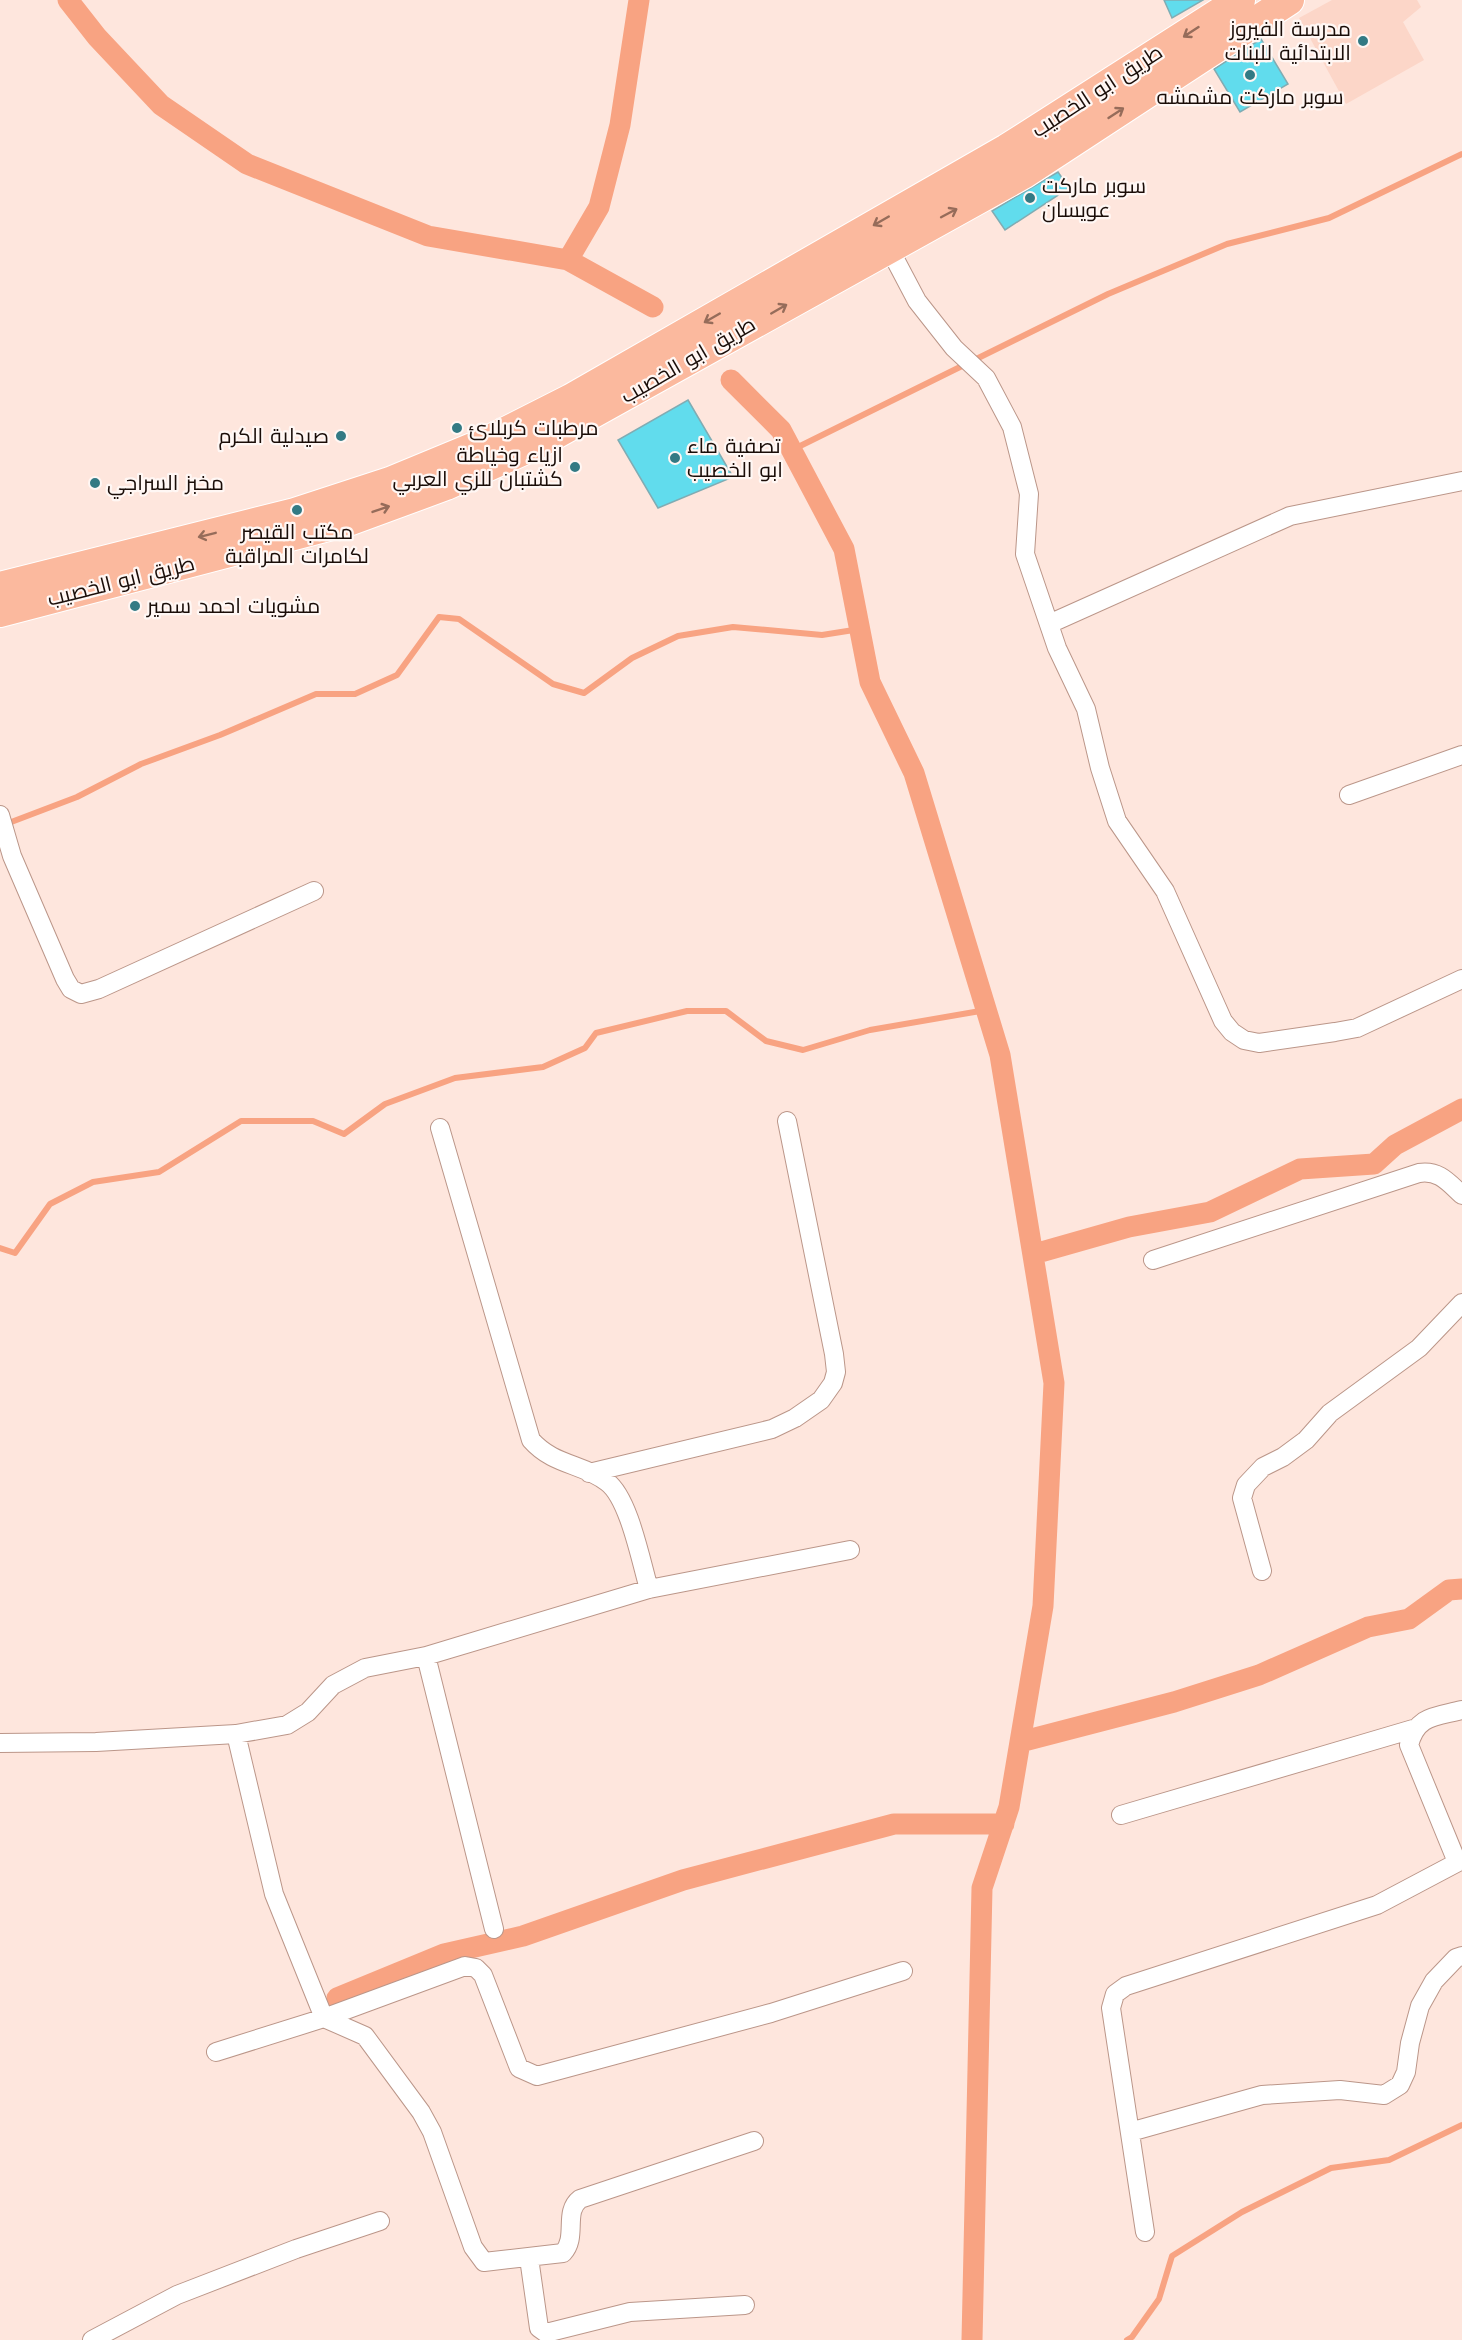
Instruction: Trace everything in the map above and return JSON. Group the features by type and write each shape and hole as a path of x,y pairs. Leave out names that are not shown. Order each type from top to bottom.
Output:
{"main road":[{"name":"طريق ابو الخصيب","path":"0,612 302,534 446,485 584,420 888,246 1015,161 1240,0"},
{"name":"طريق ابو الخصيب","path":"0,587 295,513 380,485 445,460 571,399 1015,161 1289,0"}],"street":[{"path":"888,246 918,302 954,348 986,378 1012,428 1029,494 1025,554 1057,648 1086,709 1100,768 1117,821 1165,891 1223,1021 1232,1032 1244,1040 1259,1043 1357,1028 1462,979"},
{"path":"1049,624 1290,516 1462,482"},
{"path":"1349,795 1462,755"},
{"path":"0,815 12,856 67,984 81,994 93,992 314,891"},
{"path":"589,1473 772,1429 821,1400 833,1383 836,1372 834,1354 787,1121"},
{"path":"440,1128 531,1440 542,1453 606,1482 619,1494 649,1589"},
{"path":"1153,1260 1419,1173 1432,1171 1443,1177 1462,1195"},
{"path":"1262,1571 1242,1498 1246,1485 1263,1467 1283,1457 1306,1440 1330,1413 1419,1348 1462,1303"},
{"path":"0,1743 96,1742 236,1734 287,1725 308,1712 333,1685 364,1668 426,1656 649,1589 850,1550"},
{"path":"426,1656 494,1929"},
{"path":"1121,1815 1413,1730 1424,1719 1462,1710"},
{"path":"1145,2232 1111,2008 1114,1994 1126,1986 1377,1905 1460,1861 1409,1745 1413,1730"},
{"path":"236,1734 274,1894 324,2018 365,2036 421,2112 432,2132 478,2255 484,2262 562,2253 568,2247 572,2209 580,2199 754,2141"},
{"path":"1130,2132 1263,2095 1340,2090 1384,2095 1400,2085 1406,2072 1410,2043 1420,2006 1434,1982 1456,1958 1462,1956"},
{"path":"216,2052 324,2018 465,1966 476,1968 488,1984 519,2068 537,2076 771,2013 903,1971"},
{"path":"92,2340 177,2295 296,2249 380,2221"},
{"path":"529,2258 539,2328 546,2333 630,2312 745,2305"}],"shaded area":[{"name":"مدرسة الفيروز الابتدائية للبنات","path":"1332,0 1417,0 1421,7 1403,22 1424,60 1346,104 1299,18"}],"building":[{"path":"1164,0 1203,0 1172,18"},
{"name":"سوبر ماركت مشمشه","path":"1261,39 1288,84 1240,112 1214,69"},
{"name":"سوبر ماركت عويسان","path":"1058,172 1069,188 1005,230 992,211"},
{"name":"تصفية ماء ابو الخصيب","path":"688,400 733,477 658,508 618,440"}],"waterway":[{"path":"68,0 97,37 161,105 247,164 428,236 568,260 653,307"},
{"path":"568,260 599,207 620,125 639,0"},
{"path":"792,450 1108,294 1227,244 1329,218 1462,154"},
{"path":"731,380 781,430 844,549 870,682 914,773 1000,1055 1054,1383 1043,1606 1009,1807 982,1888 972,2340"},
{"path":"6,824 77,797 141,764 220,735 316,694 355,694 397,675 439,617 459,619 553,684 584,693 632,658 678,636 733,627 822,635 860,629"},
{"path":"0,1248 15,1253 50,1204 93,1182 159,1172 241,1121 313,1121 344,1134 385,1104 455,1078 543,1067 585,1048 596,1033 687,1011 726,1011 766,1041 803,1050 870,1030 986,1010"},
{"path":"1034,1254 1129,1227 1210,1212 1300,1169 1374,1164 1395,1145 1462,1109"},
{"path":"1020,1742 1174,1702 1259,1675 1368,1627 1409,1619 1449,1590 1462,1589"},
{"path":"337,1998 444,1954 523,1936 683,1880 894,1824 1004,1824"},
{"path":"1127,2340 1132,2337 1159,2299 1172,2256 1242,2212 1331,2168 1389,2160 1462,2125"}],"place":[{"name":"مدرسة الفيروز الابتدائية للبنات","path":"1363,41"},
{"name":"سوبر ماركت مشمشه","path":"1250,75"},
{"name":"سوبر ماركت عويسان","path":"1030,198"},
{"name":"مرطبات كربلائ","path":"457,428"},
{"name":"صيدلية الكرم","path":"341,436"},
{"name":"تصفية ماء ابو الخصيب","path":"675,458"},
{"name":"ازياء وخياطة كشتبان للزي العربي","path":"575,467"},
{"name":"مخبز السراجي","path":"95,483"},
{"name":"مكتب القيصر لكامرات المراقبة","path":"297,510"},
{"name":"مشويات احمد سمير","path":"135,606"}]}
